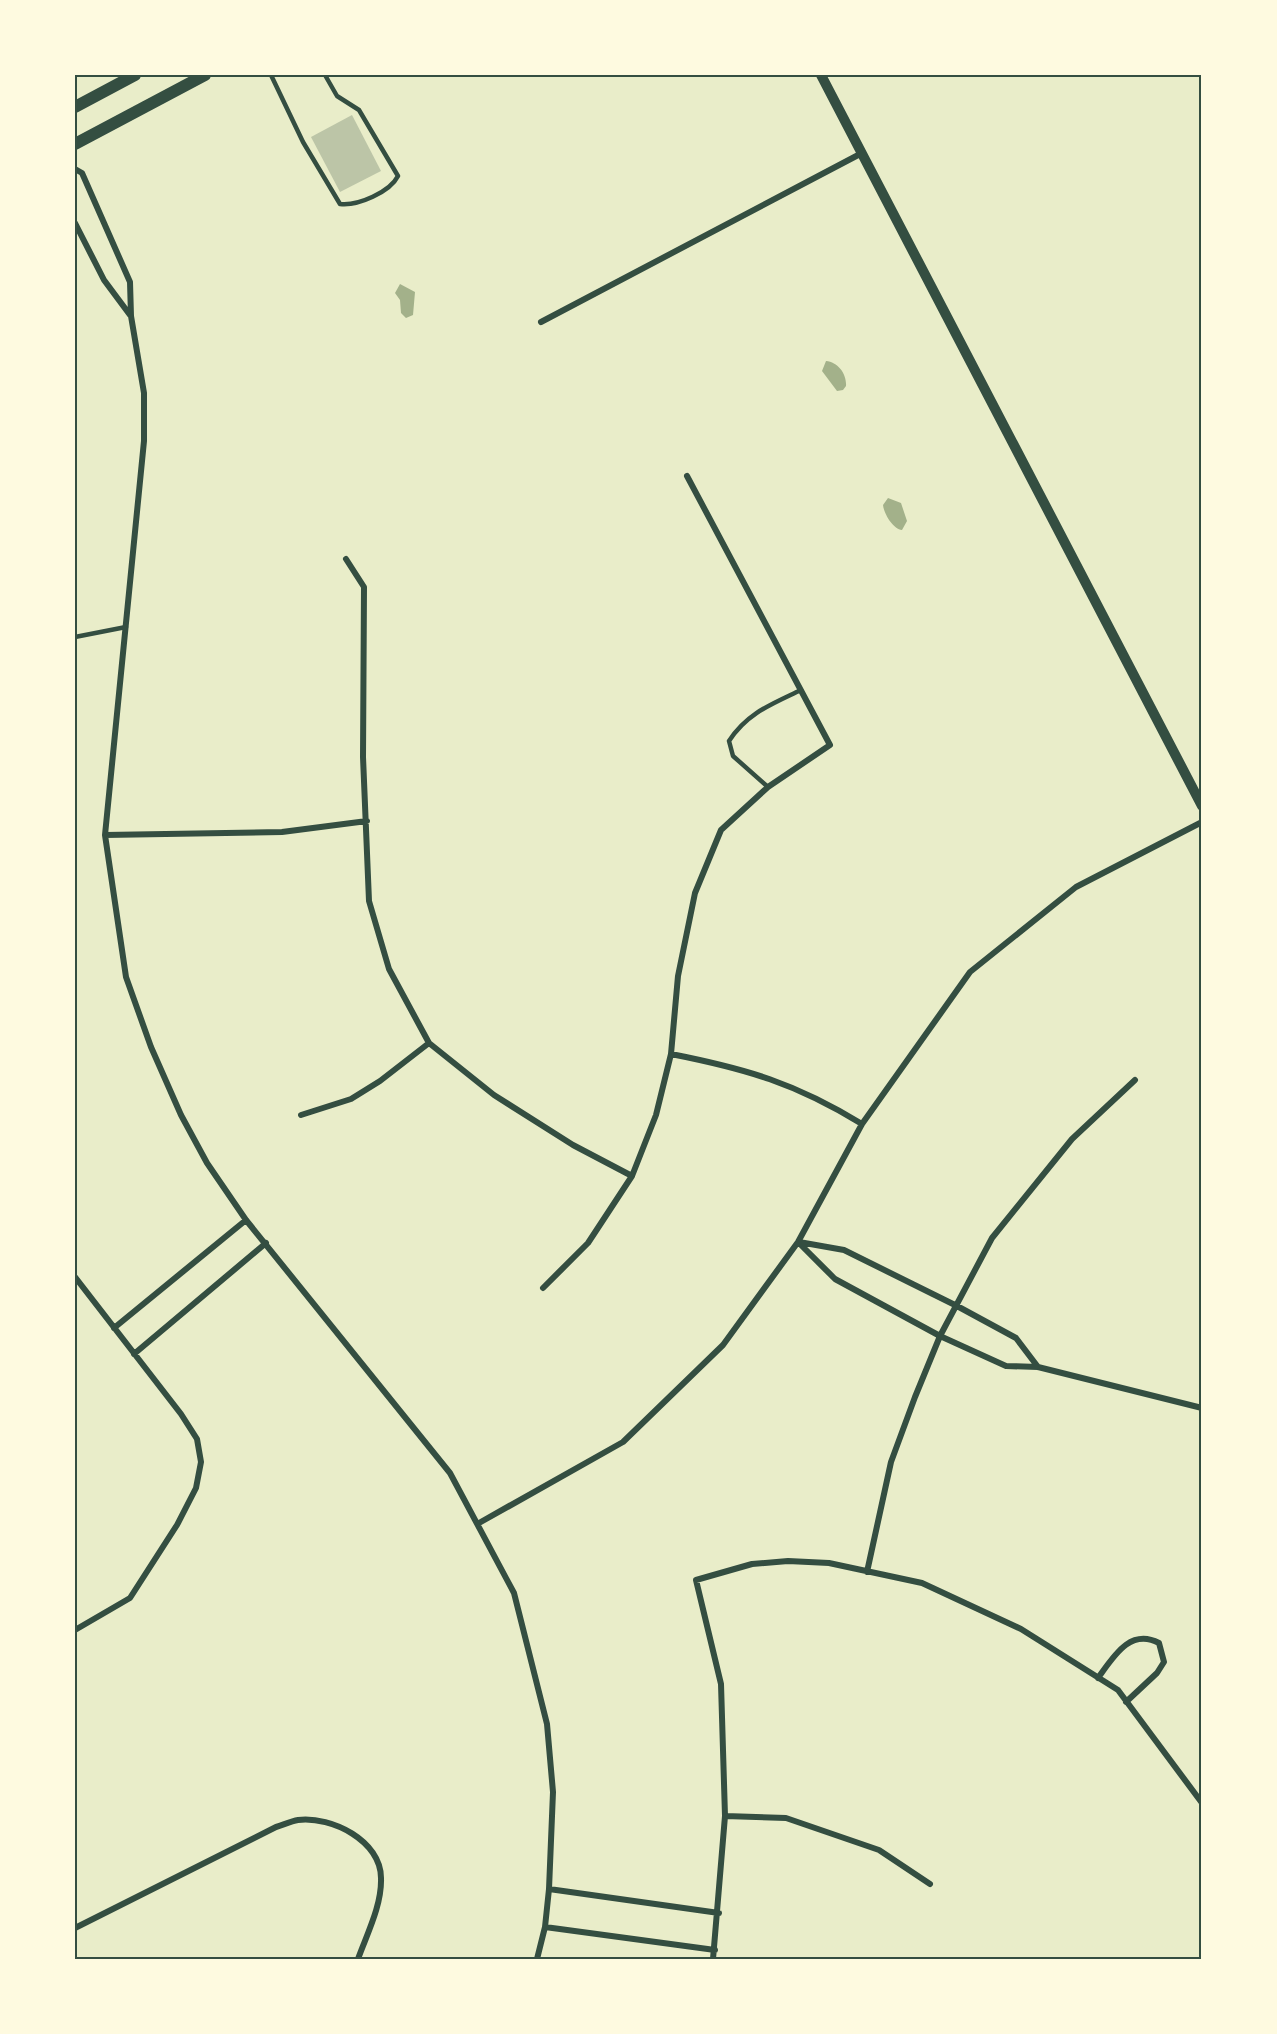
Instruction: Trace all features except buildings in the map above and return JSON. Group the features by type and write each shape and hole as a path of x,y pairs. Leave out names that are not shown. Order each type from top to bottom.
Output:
{"main road":[{"path":"75,107 135,75"},
{"path":"75,144 205,75"}],"street":[{"path":"821,75 1202,806"},
{"path":"541,322 862,153"},
{"path":"75,169 82,173 130,282 131,315 144,393 144,441 105,835 126,977 151,1047 186,1124 207,1162 246,1220 450,1473 479,1523 514,1593 547,1724 553,1792 549,1889 545,1927 537,1959"},
{"path":"75,223 104,280 131,315"},
{"path":"543,1288 588,1243 632,1176 657,1115 671,1054 678,976 695,893 721,830 768,787 830,745 687,476"},
{"path":"346,559 364,587 363,757 369,901 389,969 429,1043 511,1107 573,1145 632,1176"},
{"path":"105,835 282,832 367,821"},
{"path":"479,1523 623,1442 723,1346 798,1242 862,1124 970,972 1076,887 1202,822"},
{"path":"301,1115 351,1099 380,1081 429,1043"},
{"path":"671,1054 735,1066 775,1079 829,1103 862,1124"},
{"path":"867,1572 891,1462 940,1336 992,1238 1072,1139 1135,1080"},
{"path":"114,1328 246,1220"},
{"path":"798,1242 844,1250 957,1306 1016,1338 1038,1367"},
{"path":"798,1242 835,1279 940,1336 1006,1366 1038,1367 1202,1408"},
{"path":"134,1354 266,1243"},
{"path":"75,1277 197,1439 201,1462 196,1488 177,1525 130,1598 75,1630"},
{"path":"713,1959 719,1913 725,1816 721,1684 696,1580 752,1564 788,1562 829,1563 922,1583 1021,1629 1118,1690 1202,1803"},
{"path":"1098,1678 1133,1639 1147,1637 1159,1643 1164,1662 1157,1673 1126,1702"},
{"path":"725,1816 786,1818 879,1850 930,1884"},
{"path":"75,1928 276,1827 299,1820 330,1824 355,1836 373,1851 381,1877 377,1904 358,1959"},
{"path":"549,1889 719,1913"},
{"path":"545,1927 715,1950"}],"lane":[{"path":"271,75 303,142 340,204 352,205 394,184 398,176 359,110 337,96 325,75"},
{"path":"75,637 126,627"},
{"path":"768,787 733,756 729,741 739,725 756,712 801,690"}],"shaded area":[{"path":"400,284 415,292 413,315 406,318 401,313 400,300 395,293"},
{"path":"826,361 838,366 843,373 846,386 843,390 837,391 822,371"},
{"path":"888,498 901,503 907,521 902,530 892,524 885,513 883,505"}]}
